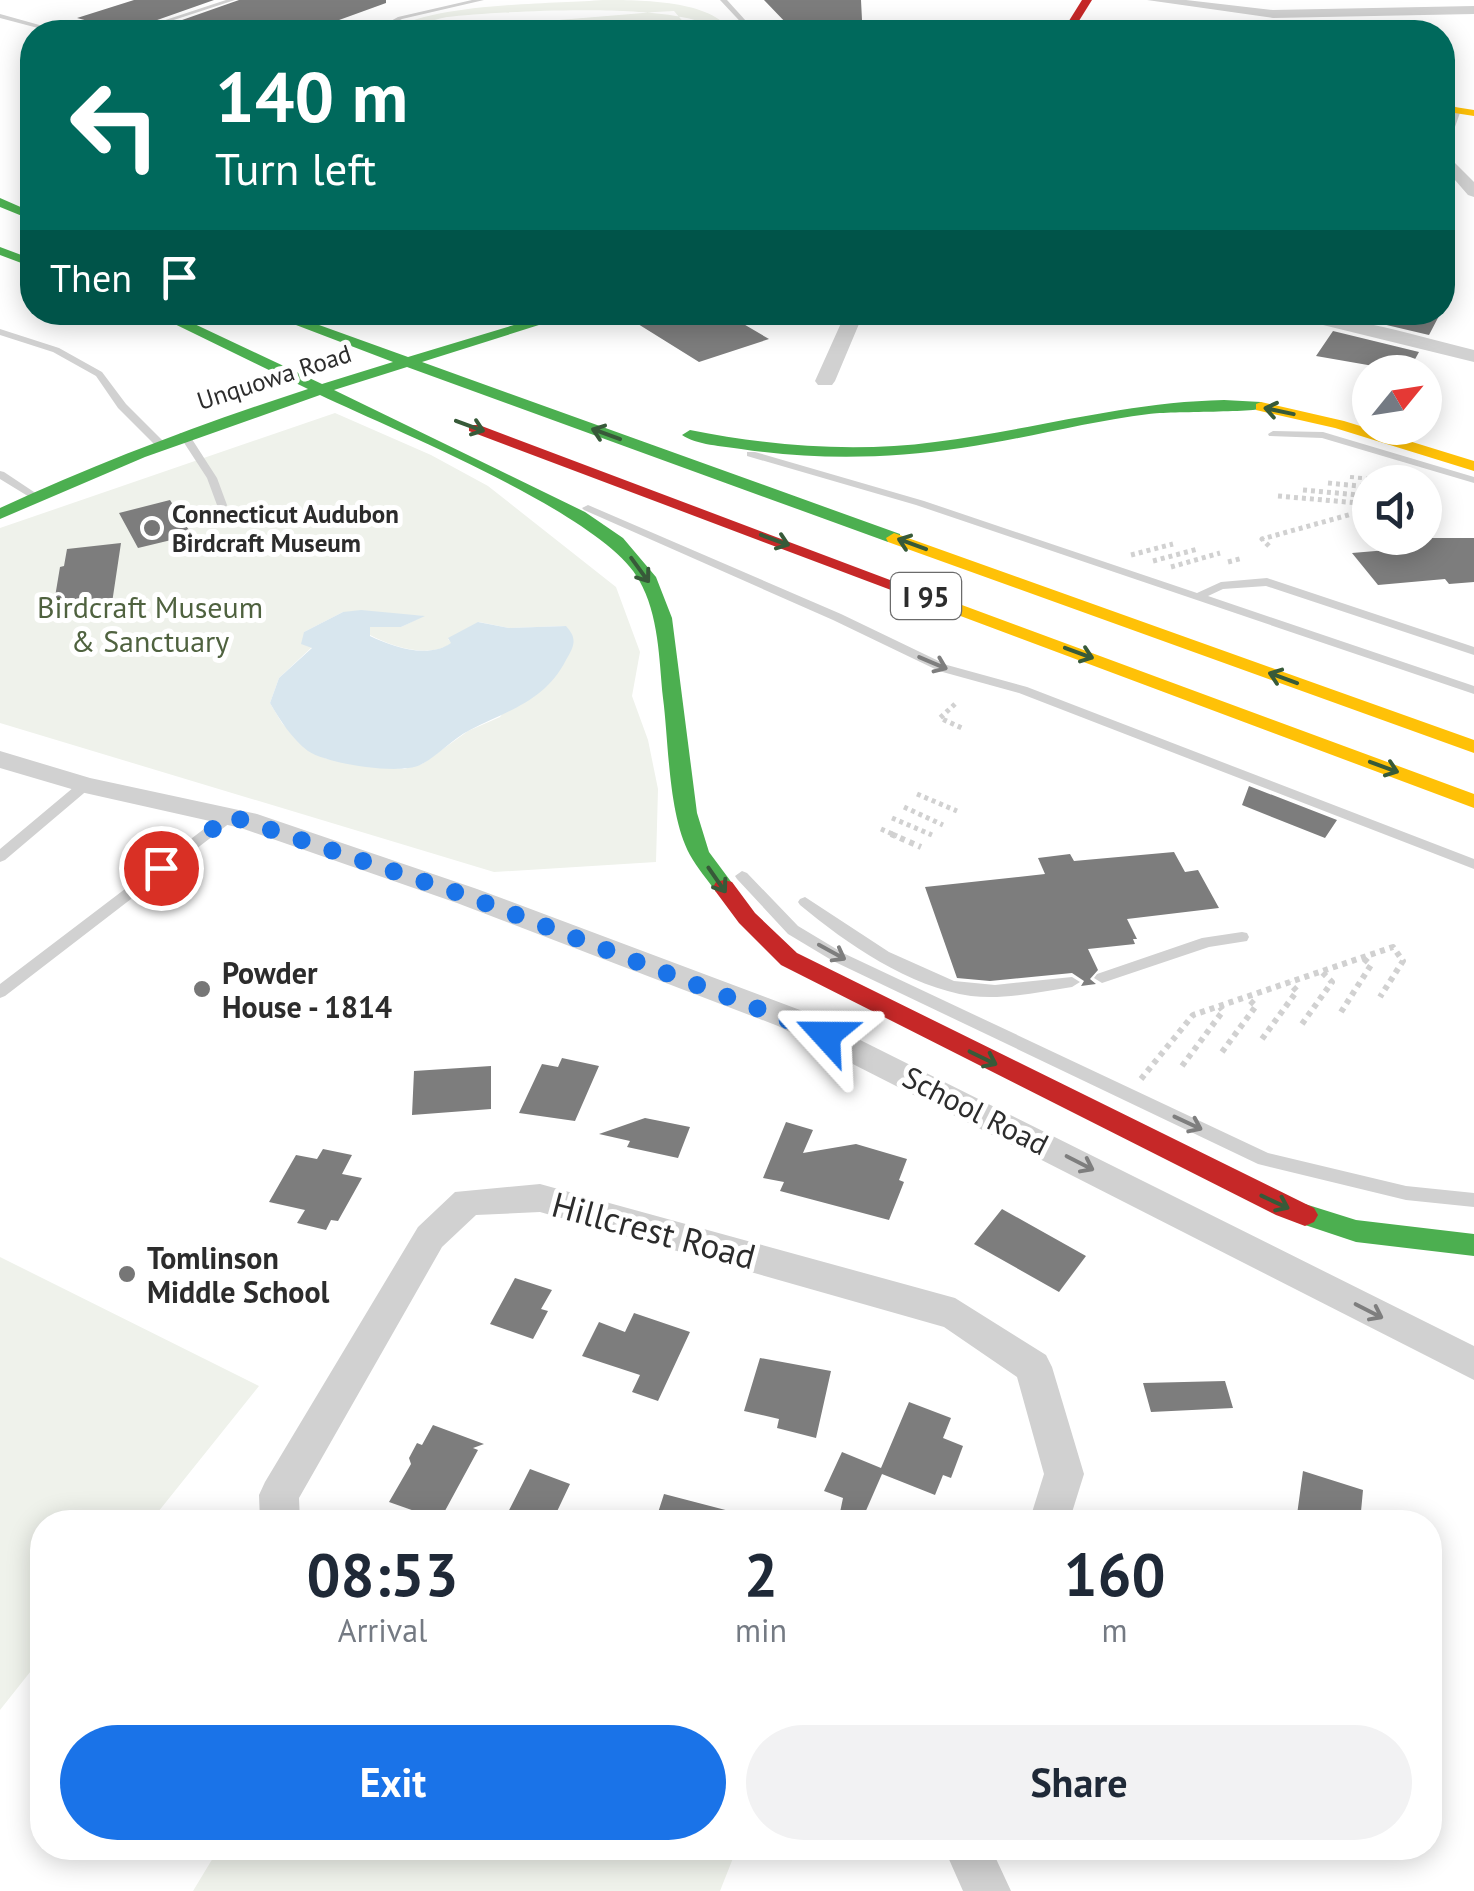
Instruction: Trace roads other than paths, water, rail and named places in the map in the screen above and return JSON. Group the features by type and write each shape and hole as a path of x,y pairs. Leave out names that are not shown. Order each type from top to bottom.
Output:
{"main road":[{"path":"183,325 459,455 600,528 618,542 647,577 663,618 687,814 699,853 728,895 768,941 816,976 1285,1208 1356,1232 1474,1245"},
{"path":"201,325 379,392"},
{"path":"308,325 448,370 636,420"},
{"name":"Unquowa Road","path":"0,514 184,435 532,325"},
{"name":"I 95","path":"448,370 1474,747"},
{"path":"664,428 790,454 874,456 937,449 1157,408 1220,403 1298,415 1474,466"},
{"name":"I 95","path":"453,420 1474,801"}],"street":[{"path":"1153,0 1273,14 1474,10"},
{"path":"1455,173 1474,192"},
{"path":"825,381 849,325"},
{"path":"1348,325 1474,356"},
{"name":"School Road","path":"0,760 85,785 230,816 467,896 789,1018 1474,1364"},
{"name":"Hillcrest Road","path":"279,1510 278,1495 430,1237 467,1202 540,1198 955,1314 1032,1367 1064,1474 1053,1510"},
{"path":"973,1860 987,1891"}],"lane":[{"path":"170,20 232,0"},
{"path":"401,20 481,0"},
{"path":"724,0 742,20"},
{"path":"0,332 56,350 100,374 122,406 160,444"},
{"path":"1273,434 1323,435 1474,480"},
{"path":"184,435 212,478 222,505"},
{"path":"691,435 920,503 1474,690"},
{"path":"459,455 657,536 942,668 1023,690 1474,864"},
{"path":"0,474 35,496"},
{"path":"1198,596 1221,586 1267,582 1474,651"},
{"path":"0,857 85,785"},
{"path":"687,814 723,855"},
{"path":"0,992 230,816"},
{"path":"736,869 793,930 838,956 1264,1159 1406,1193 1474,1200"},
{"path":"805,902 858,942 950,986 988,992 1072,982"},
{"path":"1102,978 1207,942 1242,937"}],"place":[{"name":"Connecticut Audubon Birdcraft Museum","path":"152,528"},
{"name":"Powder House - 1814","path":"202,989"},
{"name":"Tomlinson Middle School","path":"127,1274"}],"park label":[{"name":"Birdcraft Museum & Sanctuary","path":"150,623"}]}
